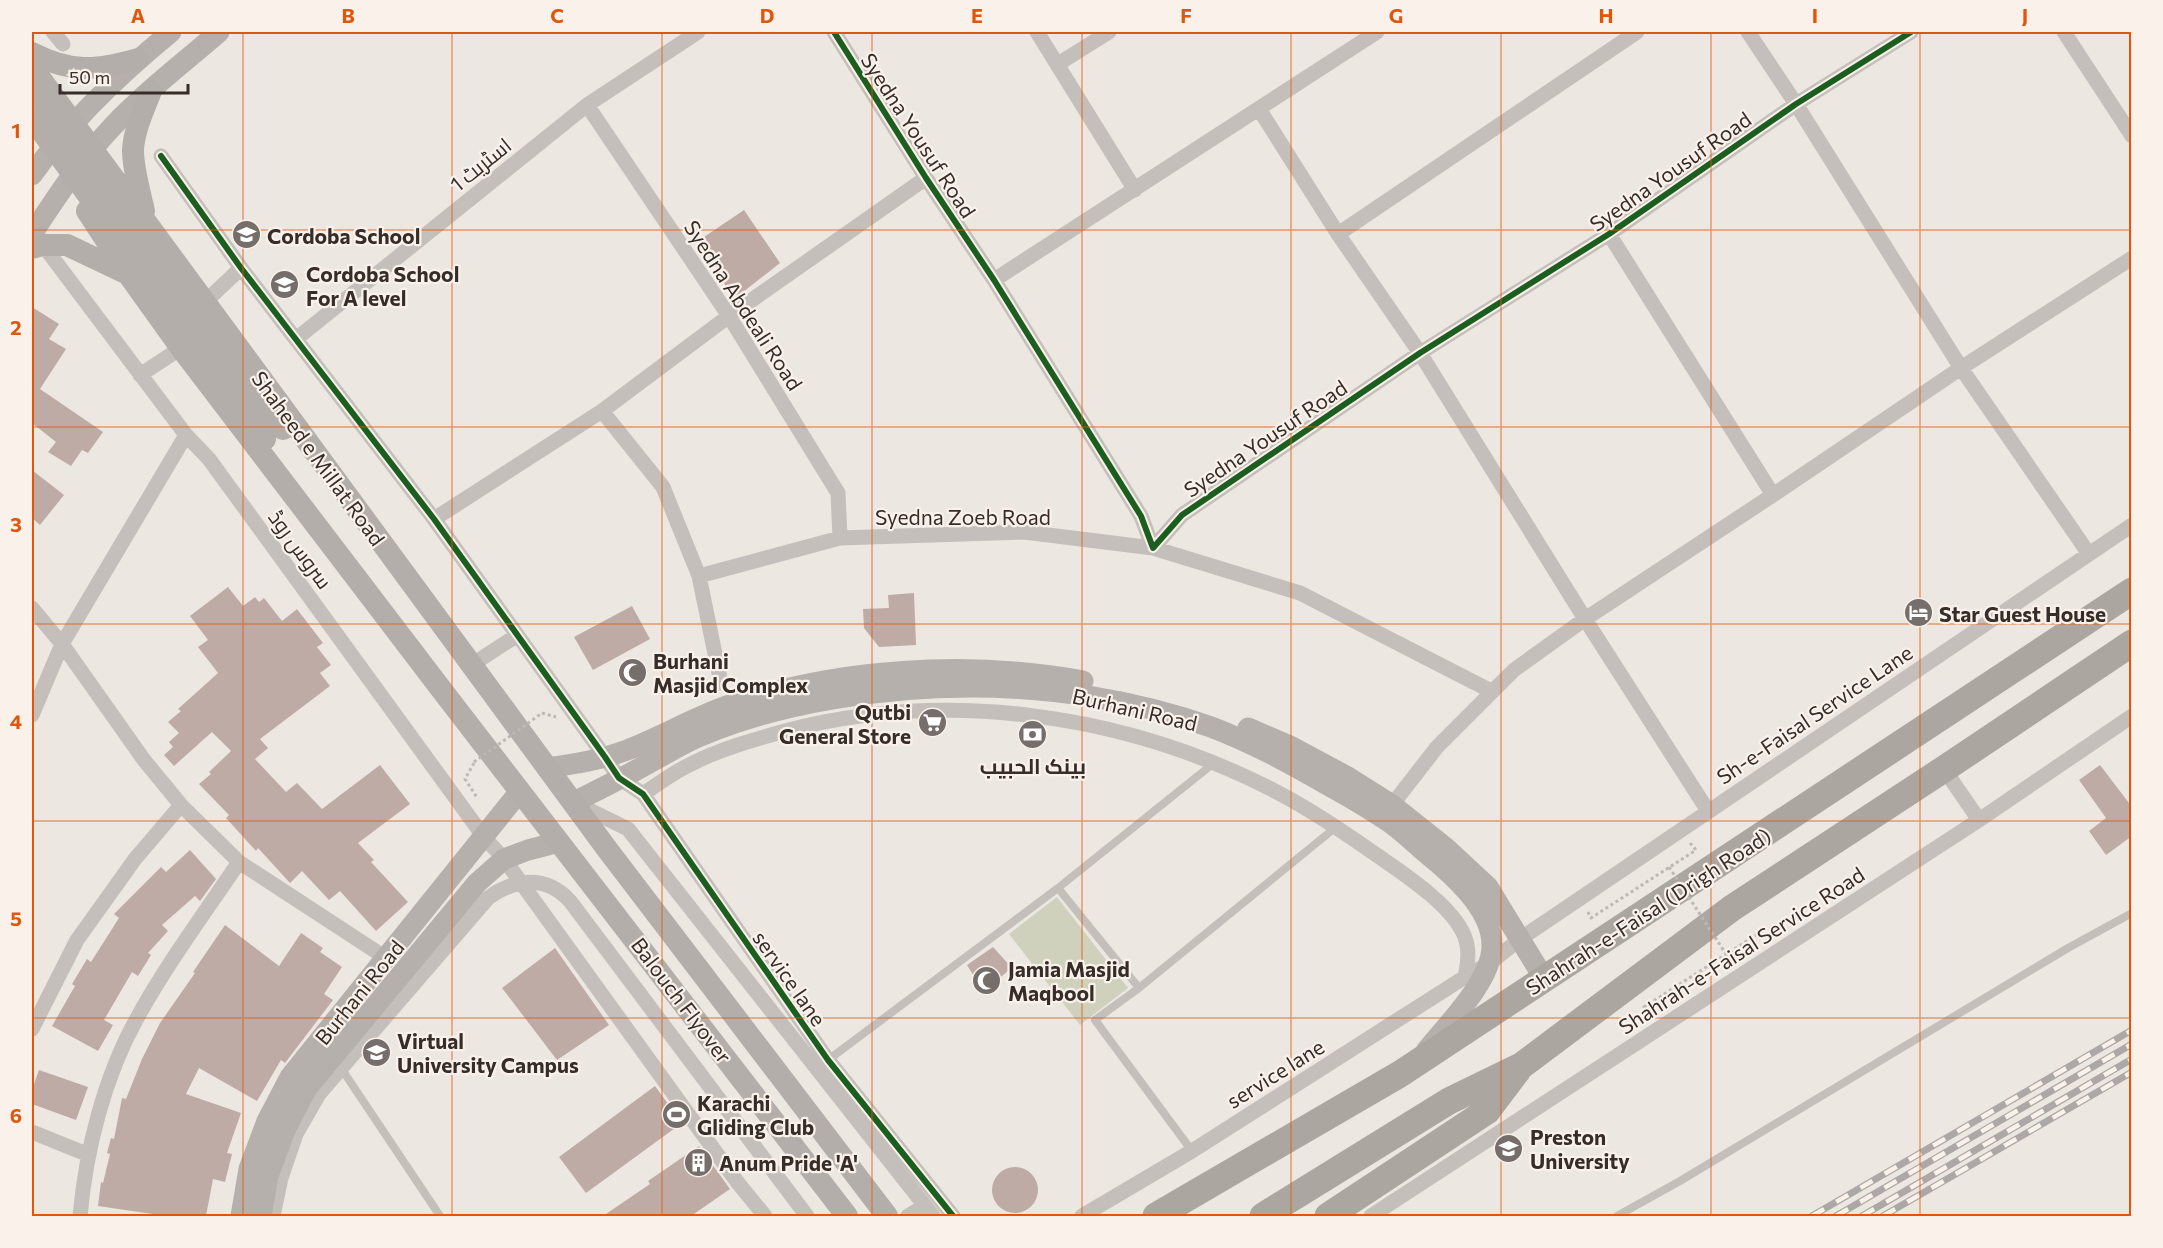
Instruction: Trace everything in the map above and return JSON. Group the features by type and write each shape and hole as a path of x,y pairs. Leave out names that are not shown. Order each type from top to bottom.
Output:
{"highway":[{"name":"Shahrah-e-Faisal (Drigh Road)","path":"1156,1216 1400,1074 2132,591"},
{"name":"Shahrah-e-Faisal (Drigh Road)","path":"1263,1216 1449,1101 1521,1066 1732,908 2132,643"},
{"path":"1328,1216 1487,1111 1521,1066"}],"main road":[{"path":"32,53 69,68 109,68 138,59"},
{"name":"Shaheed e Millat Road","path":"32,67 607,849"},
{"path":"32,85 437,671 441,689"},
{"path":"148,225 137,183 133,150 139,124 151,91"},
{"path":"32,134 46,137 53,133 58,126 57,103"},
{"path":"32,118 274,434 375,556 456,663 474,671"},
{"name":"Shaheed e Millat Road","path":"32,134 68,182 128,274 181,348 537,814"},
{"path":"93,220 92,211 96,202 109,192 123,190"},
{"path":"35,242 67,245 128,274"},
{"name":"Balouch Flyover","path":"537,814 847,1216"},
{"name":"Balouch Flyover","path":"607,849 887,1216"}],"street":[{"path":"53,32 63,44"},
{"path":"32,175 46,154 104,92 138,59 171,32"},
{"path":"35,242 68,182 109,130 219,32"},
{"name":"اسٹریٹ 1","path":"296,339 587,105 698,32"},
{"name":"Syedna Yousuf Road","path":"834,32 926,178 994,280 1141,516 1153,548 1182,514 1420,353 1609,234 1796,104 1911,32"},
{"path":"1037,32 1135,189"},
{"path":"1058,64 1109,32"},
{"path":"994,280 1377,32"},
{"path":"1338,234 1637,32"},
{"path":"1748,32 1796,104 1961,368 2089,554"},
{"path":"2064,32 2132,136"},
{"name":"Syedna Abdeali Road","path":"587,105 729,316 838,493 840,538"},
{"path":"1258,109 1338,234 1420,353 1585,619 1708,811"},
{"name":"service lane","path":"161,156 241,268 434,519 619,778 642,794 828,1060 953,1216"},
{"path":"434,519 602,411 729,316 926,178"},
{"path":"1609,234 1773,495"},
{"name":"سروس روڈ","path":"35,242 186,435 209,459 484,837 504,859 520,882"},
{"path":"1392,805 1437,747 1491,690 1514,670 1585,619 1961,368 2132,258"},
{"path":"204,302 241,268"},
{"path":"140,375 181,348"},
{"path":"602,411 663,487 699,576 721,683"},
{"path":"32,716 62,645 186,435"},
{"name":"Sh-e-Faisal Service Lane","path":"1490,963 1520,939 2132,525"},
{"name":"Syedna Zoeb Road","path":"699,576 840,538 1024,532 1153,548 1300,592 1491,690"},
{"path":"32,608 62,645 144,760 181,805 239,862 386,958"},
{"path":"474,671 516,636"},
{"path":"547,768 605,757 628,750 726,706 794,686 842,678 967,670 1028,674 1123,689 1215,714 1292,747 1346,776 1392,805 1446,848 1488,887 1545,980"},
{"name":"Burhani Road","path":"574,802 699,736 776,711 844,697 969,687 1025,689 1072,694 1120,703 1211,727 1282,759 1386,820 1438,862 1475,900 1488,923 1492,946 1490,963 1481,981 1418,1061"},
{"path":"642,794 690,764 764,737 846,718 914,711 1026,714 1070,720 1115,730 1214,763 1268,787 1336,827 1408,878 1449,913 1459,925 1466,943 1468,961 1465,977"},
{"name":"Shahrah-e-Faisal Service Road","path":"1371,1216 1979,820 2132,716"},
{"path":"1944,769 1979,820"},
{"name":"Burhani Road","path":"241,1216 249,1169 267,1121 290,1077 520,791"},
{"path":"574,802 628,830 929,1211 908,1216"},
{"path":"32,1029 77,940 135,859 181,805"},
{"name":"Burhani Road","path":"261,1216 268,1176 285,1130 307,1088 477,883 504,859 528,849 558,842"},
{"path":"80,1216 89,1155 103,1096 136,1021 178,952 239,862"},
{"path":"520,882 738,1183 765,1216"},
{"path":"273,1216 280,1178 296,1134 319,1094 488,898 505,887 520,882 552,886 570,901 807,1216"},
{"name":"service lane","path":"1082,1216 1192,1150 1490,963"},
{"path":"32,1132 89,1155"}],"lane":[{"path":"828,1060 1058,888 1214,763"},
{"path":"1192,1150 1095,1020 1139,988 1336,827"},
{"path":"1058,888 1139,988"},
{"path":"1617,1216 1680,1181 2068,948 2132,913"},
{"path":"341,1068 440,1216"}],"path":[{"path":"481,804 465,779 474,762 542,712 556,717 561,723"},
{"path":"1597,906 1587,913 1591,918 1695,850 1691,844 1684,849"},
{"path":"1670,867 1726,954"},
{"path":"1658,1009 1649,1015 1644,1007 1761,932 1765,938 1755,945"}],"green space":[{"path":"1057,897 1128,988 1080,1025 1009,934"}],"building":[{"path":"744,210 780,263 733,300 701,239"},
{"path":"32,307 59,324 49,339 66,349 40,389 103,432 88,453 82,450 71,466 48,452 56,442 32,423"},
{"path":"32,470 64,495 40,525 32,518"},
{"path":"228,587 243,606 255,597 259,602 264,598 282,621 297,609 323,643 317,647 331,665 320,673 330,686 260,739 268,748 255,759 286,792 297,783 322,809 380,765 410,804 358,843 374,860 371,862 408,902 376,931 340,891 329,900 302,871 290,883 226,818 229,815 199,784 231,751 212,732 174,766 164,755 173,747 169,742 179,733 168,722 181,711 178,709 218,673 198,647 208,640 190,616"},
{"path":"914,593 916,645 879,647 864,628 863,609 889,608 888,595"},
{"path":"632,606 650,639 593,670 574,637"},
{"path":"2100,765 2132,807 2132,836 2106,855 2089,831 2106,818 2079,780"},
{"path":"190,850 216,879 200,901 195,896 162,925 168,931 148,953 151,955 138,976 132,972 104,1020 113,1025 98,1051 52,1026 75,986 72,984 87,959 91,962 119,918 114,914 161,867 166,872"},
{"path":"225,925 279,966 301,933 323,948 320,952 342,967 324,994 333,1000 285,1063 281,1060 257,1101 199,1068 186,1094 241,1113 227,1153 232,1154 225,1182 213,1179 206,1216 166,1216 98,1206 101,1182 103,1183 110,1154 107,1153 111,1138 114,1139 122,1098 126,1099 160,1023"},
{"name":"Jamia Masjid Maqbool","path":"993,947 1012,968 983,991 967,965"},
{"path":"555,948 609,1025 557,1060 502,988"},
{"path":"39,1070 88,1087 76,1120 32,1104 32,1090"},
{"path":"655,1086 682,1123 586,1193 559,1157"},
{"name":"Anum Pride 'A'","path":"699,1146 730,1189 691,1216 603,1216 650,1184 648,1181"},
{"path":"1015,1167 1031,1174 1038,1190 1031,1206 1015,1213 999,1206 992,1190 999,1174"}],"railway":[{"path":"1812,1216 2132,1030"},
{"path":"1836,1216 2132,1044"},
{"path":"1862,1216 2132,1059"},
{"path":"1883,1216 2132,1072"}],"cycle path":[{"path":"834,32 926,178 994,280 1141,516 1153,548 1182,515 1420,353 1609,234 1796,104 1911,32"},
{"path":"161,156 241,268 434,519 619,778 643,794 828,1060 953,1216"}],"place":[{"name":"Cordoba School","path":"246,235"},
{"name":"Cordoba School For A level","path":"285,285"},
{"name":"Star Guest House","path":"1918,613"},
{"name":"Burhani Masjid Complex","path":"632,672"},
{"name":"Qutbi General Store","path":"932,723"},
{"name":"بينک الحبيب","path":"1033,734"},
{"name":"Jamia Masjid Maqbool","path":"987,980"},
{"name":"Virtual University Campus","path":"376,1052"},
{"name":"Karachi Gliding Club","path":"676,1114"},
{"name":"Preston University","path":"1509,1148"},
{"name":"Anum Pride 'A'","path":"698,1162"}]}
